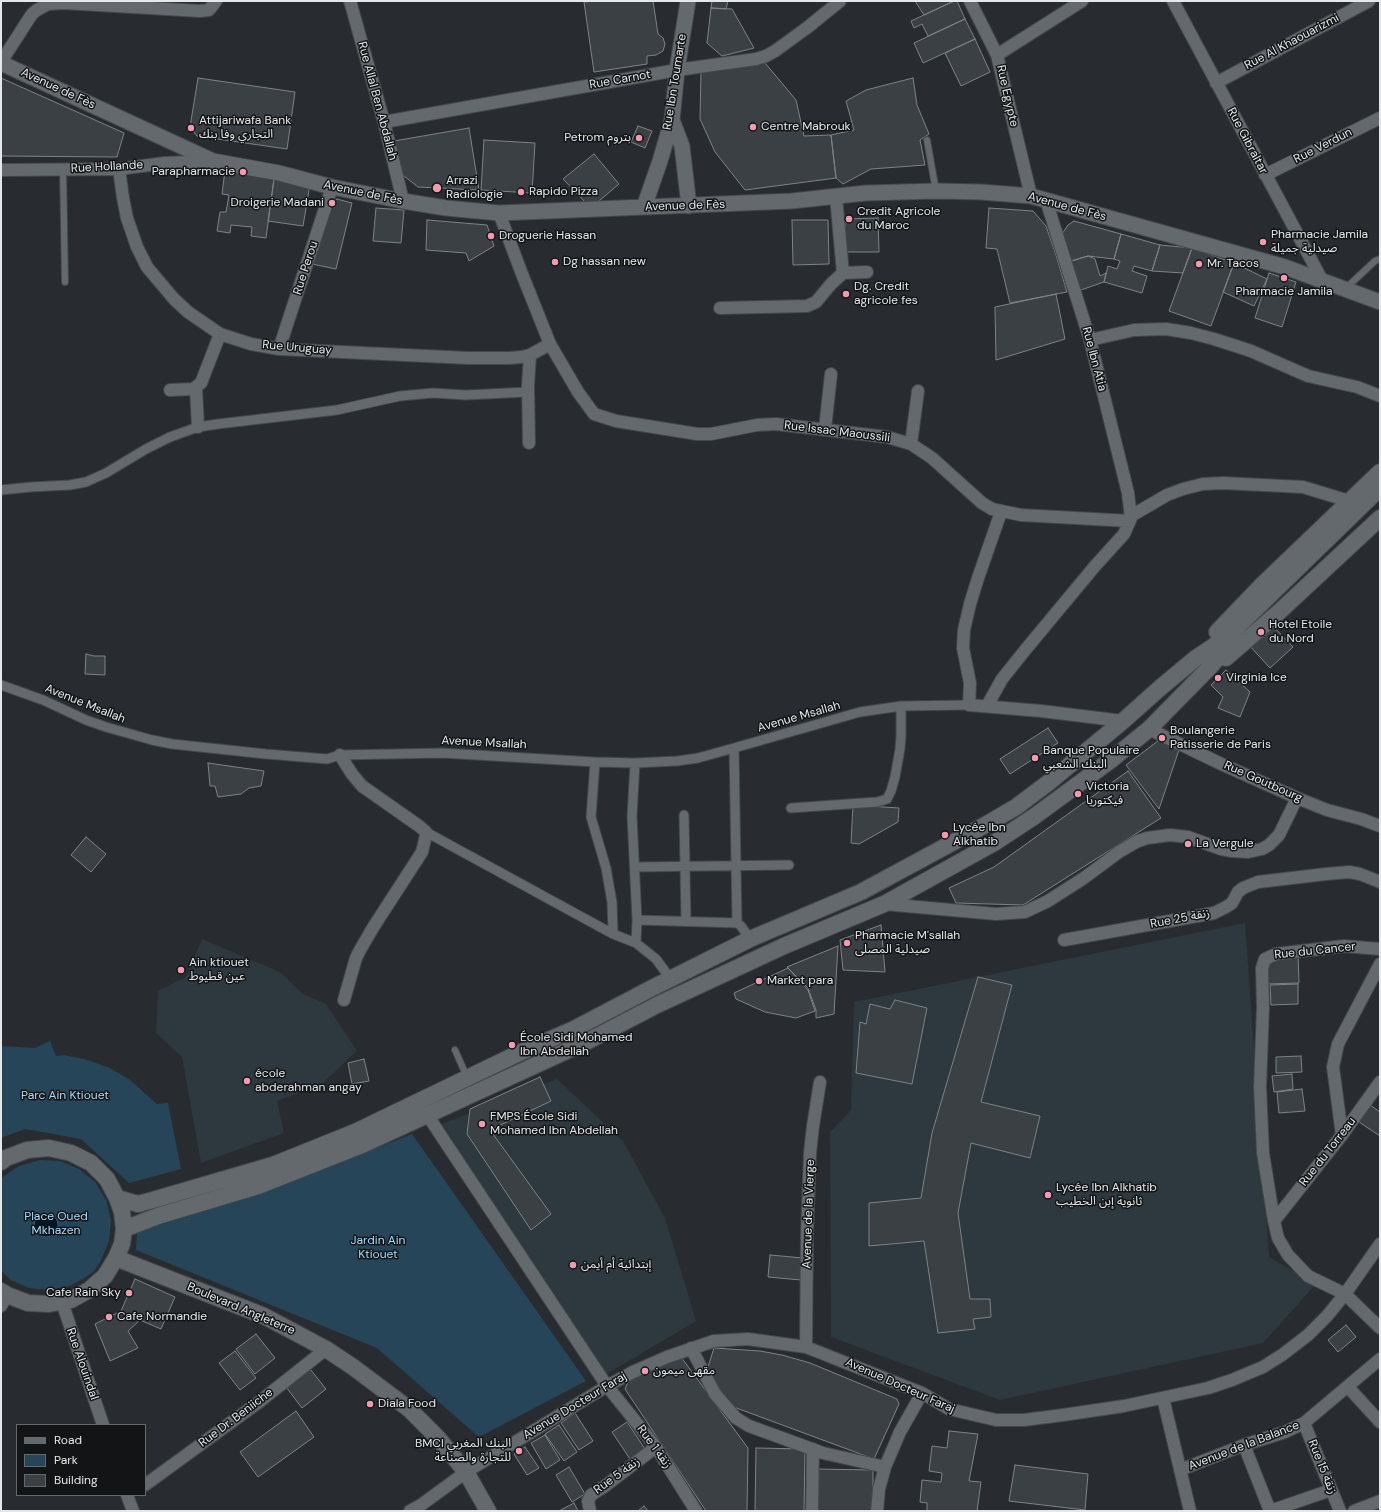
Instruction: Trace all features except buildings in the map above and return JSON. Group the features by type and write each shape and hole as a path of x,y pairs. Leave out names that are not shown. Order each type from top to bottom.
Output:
{"main road":[{"path":"1196,658 1225,623 1262,585 1380,472"},
{"path":"117,1198 138,1204 273,1165 355,1132 468,1079 519,1053 574,1029 670,978 750,940 861,892 1016,807 1048,783 1123,721 1196,658 1231,633 1380,488"},
{"path":"124,1229 158,1216 258,1186 362,1145 428,1116 514,1074 588,1041 657,1005 784,946 884,904 994,843 1036,816 1111,760 1149,729 1209,668 1237,635 1380,503"},
{"path":"1209,668 1226,658 1239,647 1380,518"},
{"path":"1,1162 6,1158 27,1150 49,1148 71,1152 91,1163 107,1179 117,1198 122,1212 124,1229 122,1244 116,1258 105,1276 90,1290 71,1300 49,1304 28,1303 3,1297"},
{"name":"Boulevard Angleterre","path":"116,1258 264,1316 326,1349 353,1367 409,1410 438,1438 466,1472 488,1511"}],"street":[{"path":"1,62 32,14 43,6 54,3 142,4 200,11 209,10 216,1"},
{"name":"Rue Allal Ben Abdallah","path":"350,1 384,122 403,201"},
{"name":"Rue Ibn Toumarte","path":"644,207 672,120 677,70 688,1"},
{"name":"Rue Carnot","path":"384,122 677,70 749,60 766,56 808,28 840,1"},
{"name":"Rue Egypte","path":"970,1 997,55 1031,196"},
{"path":"997,55 1082,1"},
{"name":"Rue Gibraltar","path":"1173,1 1322,280"},
{"name":"Rue Al Khaouarizmi","path":"1216,83 1369,1"},
{"name":"Avenue de Fès","path":"1,62 213,161 279,173 332,187 403,201 446,208 499,213 792,201 866,193 936,191 981,192 1031,196 1284,268 1322,280 1380,302"},
{"name":"Rue Verdun","path":"1265,175 1380,118"},
{"path":"672,120 682,146 688,206"},
{"name":"Rue Hollande","path":"1,170 119,169 165,163 213,161"},
{"name":"Rue Uruguay","path":"119,169 127,218 137,247 147,267 174,299 188,312 220,334 251,344 280,348 468,358 510,358 530,354 550,344"},
{"name":"Rue Perou","path":"280,348 332,187"},
{"path":"836,196 843,273"},
{"name":"Rue Ibn Atia","path":"1046,200 1090,340 1125,479 1131,518"},
{"path":"499,213 550,344"},
{"path":"720,308 807,306 816,302 831,284 843,273 867,272"},
{"path":"1090,340 1134,330 1166,329 1191,333 1235,346 1308,376 1357,387 1380,396"},
{"path":"170,390 189,390 196,388 204,379 220,334"},
{"name":"Rue Issac Maoussili","path":"550,344 578,392 594,414 616,421 697,434 711,434 757,424 776,424 887,437 911,444 932,458 982,503 1001,512 1021,515 1131,518"},
{"path":"529,443 528,392 530,354"},
{"path":"825,429 831,374"},
{"path":"196,388 198,427"},
{"path":"911,444 918,391"},
{"path":"1,490 70,485 86,482 106,473 162,441 198,427 228,422 337,410 400,396 433,393 466,395 528,392"},
{"path":"987,706 1002,679 1095,566 1124,534 1131,518 1167,495 1182,489 1203,484 1224,483 1303,487 1349,501"},
{"path":"1001,512 976,584 964,630 963,648 970,683 969,705 1041,711 1123,721"},
{"name":"Avenue Msallah","path":"1,685 43,700 86,720 152,740 172,744 327,759 340,755 442,753 595,762 635,763 684,760 734,748 860,712 901,706 969,705"},
{"path":"791,808 877,802 887,799 891,791 900,750 901,706"},
{"name":"Rue Goutbourg","path":"1149,729 1297,798 1327,810 1361,819 1380,826"},
{"path":"734,748 737,923"},
{"path":"340,755 352,774 362,786 426,832 612,934 636,943 656,959 670,978"},
{"path":"595,762 591,817 606,868 612,902 612,934"},
{"path":"635,763 632,816 637,920 636,943"},
{"path":"884,904 996,914 1025,912 1048,901 1084,878 1119,852 1136,842 1147,838 1170,835 1188,837 1221,849 1232,851 1248,852 1262,849 1269,845 1279,835 1297,798"},
{"path":"684,815 686,921"},
{"path":"344,1000 356,958 374,926 422,852 426,841 426,832"},
{"path":"635,867 790,866"},
{"name":"Rue 25 زنقة","path":"1064,940 1214,913 1226,908 1232,903 1243,888 1258,882 1349,872 1360,874 1380,882"},
{"path":"637,920 724,921 737,923 741,926 750,940"},
{"name":"Rue du Cancer","path":"1274,1221 1262,1153 1261,1132 1260,1087 1263,963 1265,959 1276,954 1344,946 1380,949"},
{"path":"1342,1135 1333,1067 1336,1052 1338,1044 1380,964"},
{"name":"Avenue de la Vierge","path":"806,1347 807,1234 810,1153 820,1082"},
{"name":"Rue du Torreau","path":"1274,1221 1342,1135 1380,1082"},
{"name":"Rue 1 زنقة","path":"428,1116 607,1386 656,1447 696,1511"},
{"path":"1274,1221 1278,1238 1288,1255 1298,1267 1308,1276 1345,1294 1380,1328"},
{"name":"Avenue Docteur Faraj","path":"410,1511 421,1505 466,1472 607,1386 633,1372 667,1357 714,1341 748,1339 806,1347 854,1365 922,1394 949,1409 996,1420 1017,1420 1063,1416 1163,1398 1208,1388 1263,1367 1282,1355 1308,1334 1327,1316 1345,1294 1380,1244"},
{"name":"Rue Alouindal","path":"62,1302 103,1424"},
{"path":"691,1348 715,1394 736,1418 749,1426 839,1457 885,1467"},
{"name":"Rue Dr. Beniiche","path":"146,1484 259,1402 326,1349"},
{"name":"Avenue de la Balance","path":"1180,1470 1244,1445 1285,1432 1304,1423 1380,1359"},
{"path":"1348,1387 1380,1422"},
{"path":"877,1511 879,1488 885,1467 900,1432 922,1394"},
{"path":"1163,1398 1190,1511"},
{"name":"Rue 15 زنقة","path":"1304,1423 1340,1511"},
{"path":"1244,1445 1270,1511 1331,1490"},
{"name":"Rue 5 زنقة","path":"590,1511 588,1501 591,1495 656,1447"},
{"path":"812,1511 813,1449"},
{"path":"129,1496 133,1511"},
{"path":"1354,1511 1380,1501"}],"lane":[{"path":"927,140 936,191"},
{"path":"63,169 65,282"},
{"path":"1345,289 1375,261 1380,259"},
{"path":"455,1050 468,1079"}],"shaded area":[{"name":"Lycée Ibn Alkhatib ثانوية إبن الخطيب","path":"1245,923 1269,1257 1316,1284 1263,1343 1000,1400 831,1337 830,1132 851,1110 854,1002"},
{"path":"202,939 280,972 303,994 326,1004 357,1051 321,1085 277,1101 284,1133 201,1163 182,1057 156,1033 158,991 186,977"},
{"path":"557,1079 623,1141 665,1218 696,1321 605,1375 442,1124"},
{"path":"46,1213 55,1216 58,1225 55,1234 46,1237 37,1234 34,1225 37,1216"}],"green space":[{"name":"Parc Ain Ktiouet","path":"50,1041 56,1056 63,1055 84,1059 110,1068 130,1080 157,1104 168,1103 181,1169 129,1183 81,1139 25,1129 1,1138 1,1046 35,1048"},
{"name":"Jardin Ain Ktiouet","path":"412,1134 586,1381 479,1437 377,1348 136,1250 137,1232 273,1189"},
{"name":"Place Oued Mkhazen","path":"40,1160 60,1161 79,1169 95,1182 106,1200 111,1220 109,1241 100,1262 94,1271 83,1279 69,1286 49,1290 29,1288 11,1280 1,1271 1,1178 19,1166"}],"place":[{"name":"Centre Mabrouk","path":"753,127"},
{"name":"Attijariwafa Bank التجاري وفا بنك","path":"191,128"},
{"name":"Petrom بتروم","path":"639,138"},
{"name":"Parapharmacie","path":"243,172"},
{"name":"Arrazi Radiologie","path":"437,188"},
{"name":"Rapido Pizza","path":"521,192"},
{"name":"Droigerie Madani","path":"332,203"},
{"name":"Credit Agricole du Maroc","path":"849,219"},
{"name":"Droguerie Hassan","path":"491,236"},
{"name":"Pharmacie Jamila صيدلية جميلة","path":"1263,242"},
{"name":"Dg hassan new","path":"555,262"},
{"name":"Mr. Tacos","path":"1199,264"},
{"name":"Pharmacie Jamila","path":"1284,278"},
{"name":"Dg. Credit agricole fes","path":"846,294"},
{"name":"Hotel Etoile du Nord","path":"1261,632"},
{"name":"Virginia Ice","path":"1218,678"},
{"name":"Boulangerie Patisserie de Paris","path":"1162,738"},
{"name":"Banque Populaire البنك الشعبي","path":"1035,758"},
{"name":"Victoria فيكتوريا","path":"1078,794"},
{"name":"Lycée Ibn Alkhatib","path":"945,835"},
{"name":"La Vergule","path":"1188,844"},
{"name":"Pharmacie M'sallah صيدلية المصلى","path":"847,943"},
{"name":"Ain ktiouet عين قطيوط","path":"181,970"},
{"name":"Market para","path":"759,981"},
{"name":"École Sidi Mohamed Ibn Abdellah","path":"512,1045"},
{"name":"école abderahman angay","path":"247,1081"},
{"name":"FMPS École Sidi Mohamed Ibn Abdellah","path":"482,1124"},
{"name":"Lycée Ibn Alkhatib ثانوية إبن الخطيب","path":"1048,1195"},
{"name":"إبتدائية أم أيمن","path":"573,1265"},
{"name":"Cafe Rain Sky","path":"129,1293"},
{"name":"Cafe Normandie","path":"109,1317"},
{"name":"مقهى ميمون","path":"645,1371"},
{"name":"Diala Food","path":"370,1404"},
{"name":"BMCI البنك المغربي للتجارة والصناعة","path":"519,1451"}]}
